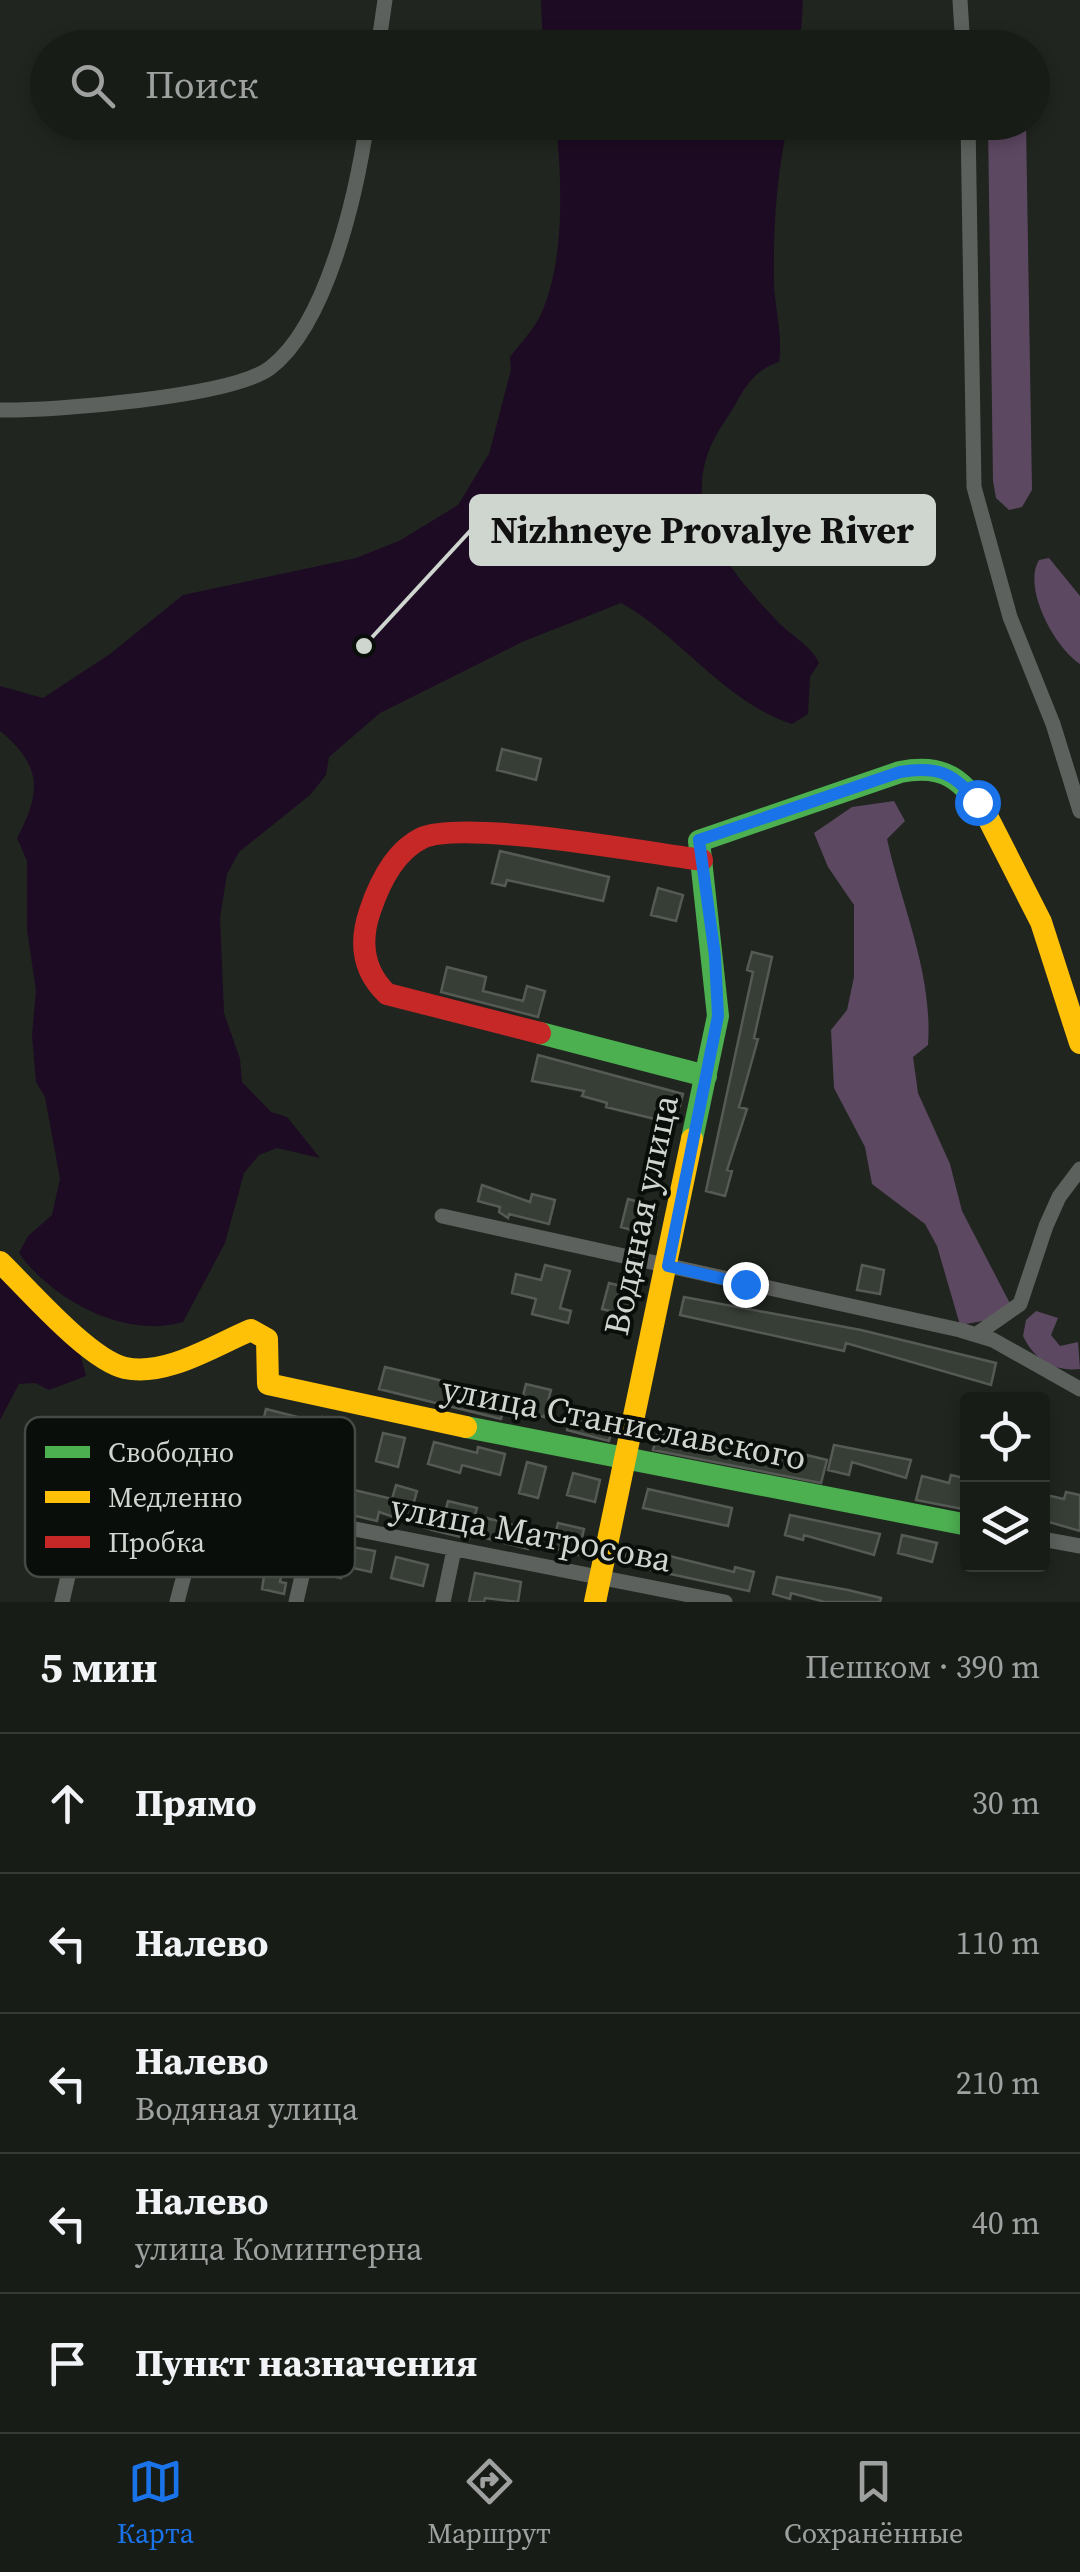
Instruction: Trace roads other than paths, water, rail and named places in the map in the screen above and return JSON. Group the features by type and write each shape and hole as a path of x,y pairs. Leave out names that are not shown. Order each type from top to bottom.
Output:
{"street":[{"path":"381,30 385,0"},
{"path":"960,0 962,30"},
{"path":"0,410 207,388 268,370 303,330 321,290 343,226 363,140"},
{"path":"968,140 974,487 1010,618 1053,724 1080,811"},
{"path":"706,1076 387,994 371,984 362,963 374,897 386,872 404,850 430,836 476,832 700,850 900,772 926,768 948,772 970,792 1020,866 1040,911 1080,1043"},
{"name":"Водяная улица","path":"596,1602 622,1462 668,1266 706,1076 718,990 700,850"},
{"path":"976,1334 1020,1304 1059,1197 1080,1168"},
{"path":"442,1216 976,1334 1080,1389"},
{"name":"улица Станиславского","path":"0,1262 110,1362 125,1368 169,1365 250,1330 267,1339 268,1384 622,1462 960,1525"},
{"name":"улица Матросова","path":"355,1529 724,1602"},
{"path":"1050,1540 1080,1546"},
{"path":"443,1602 454,1550"},
{"name":"улица Матросова","path":"62,1602 68,1577"},
{"path":"177,1602 184,1577"},
{"path":"296,1602 302,1577"}],"place":[{"name":"Nizhneye Provalye River","path":"364,646"}]}
